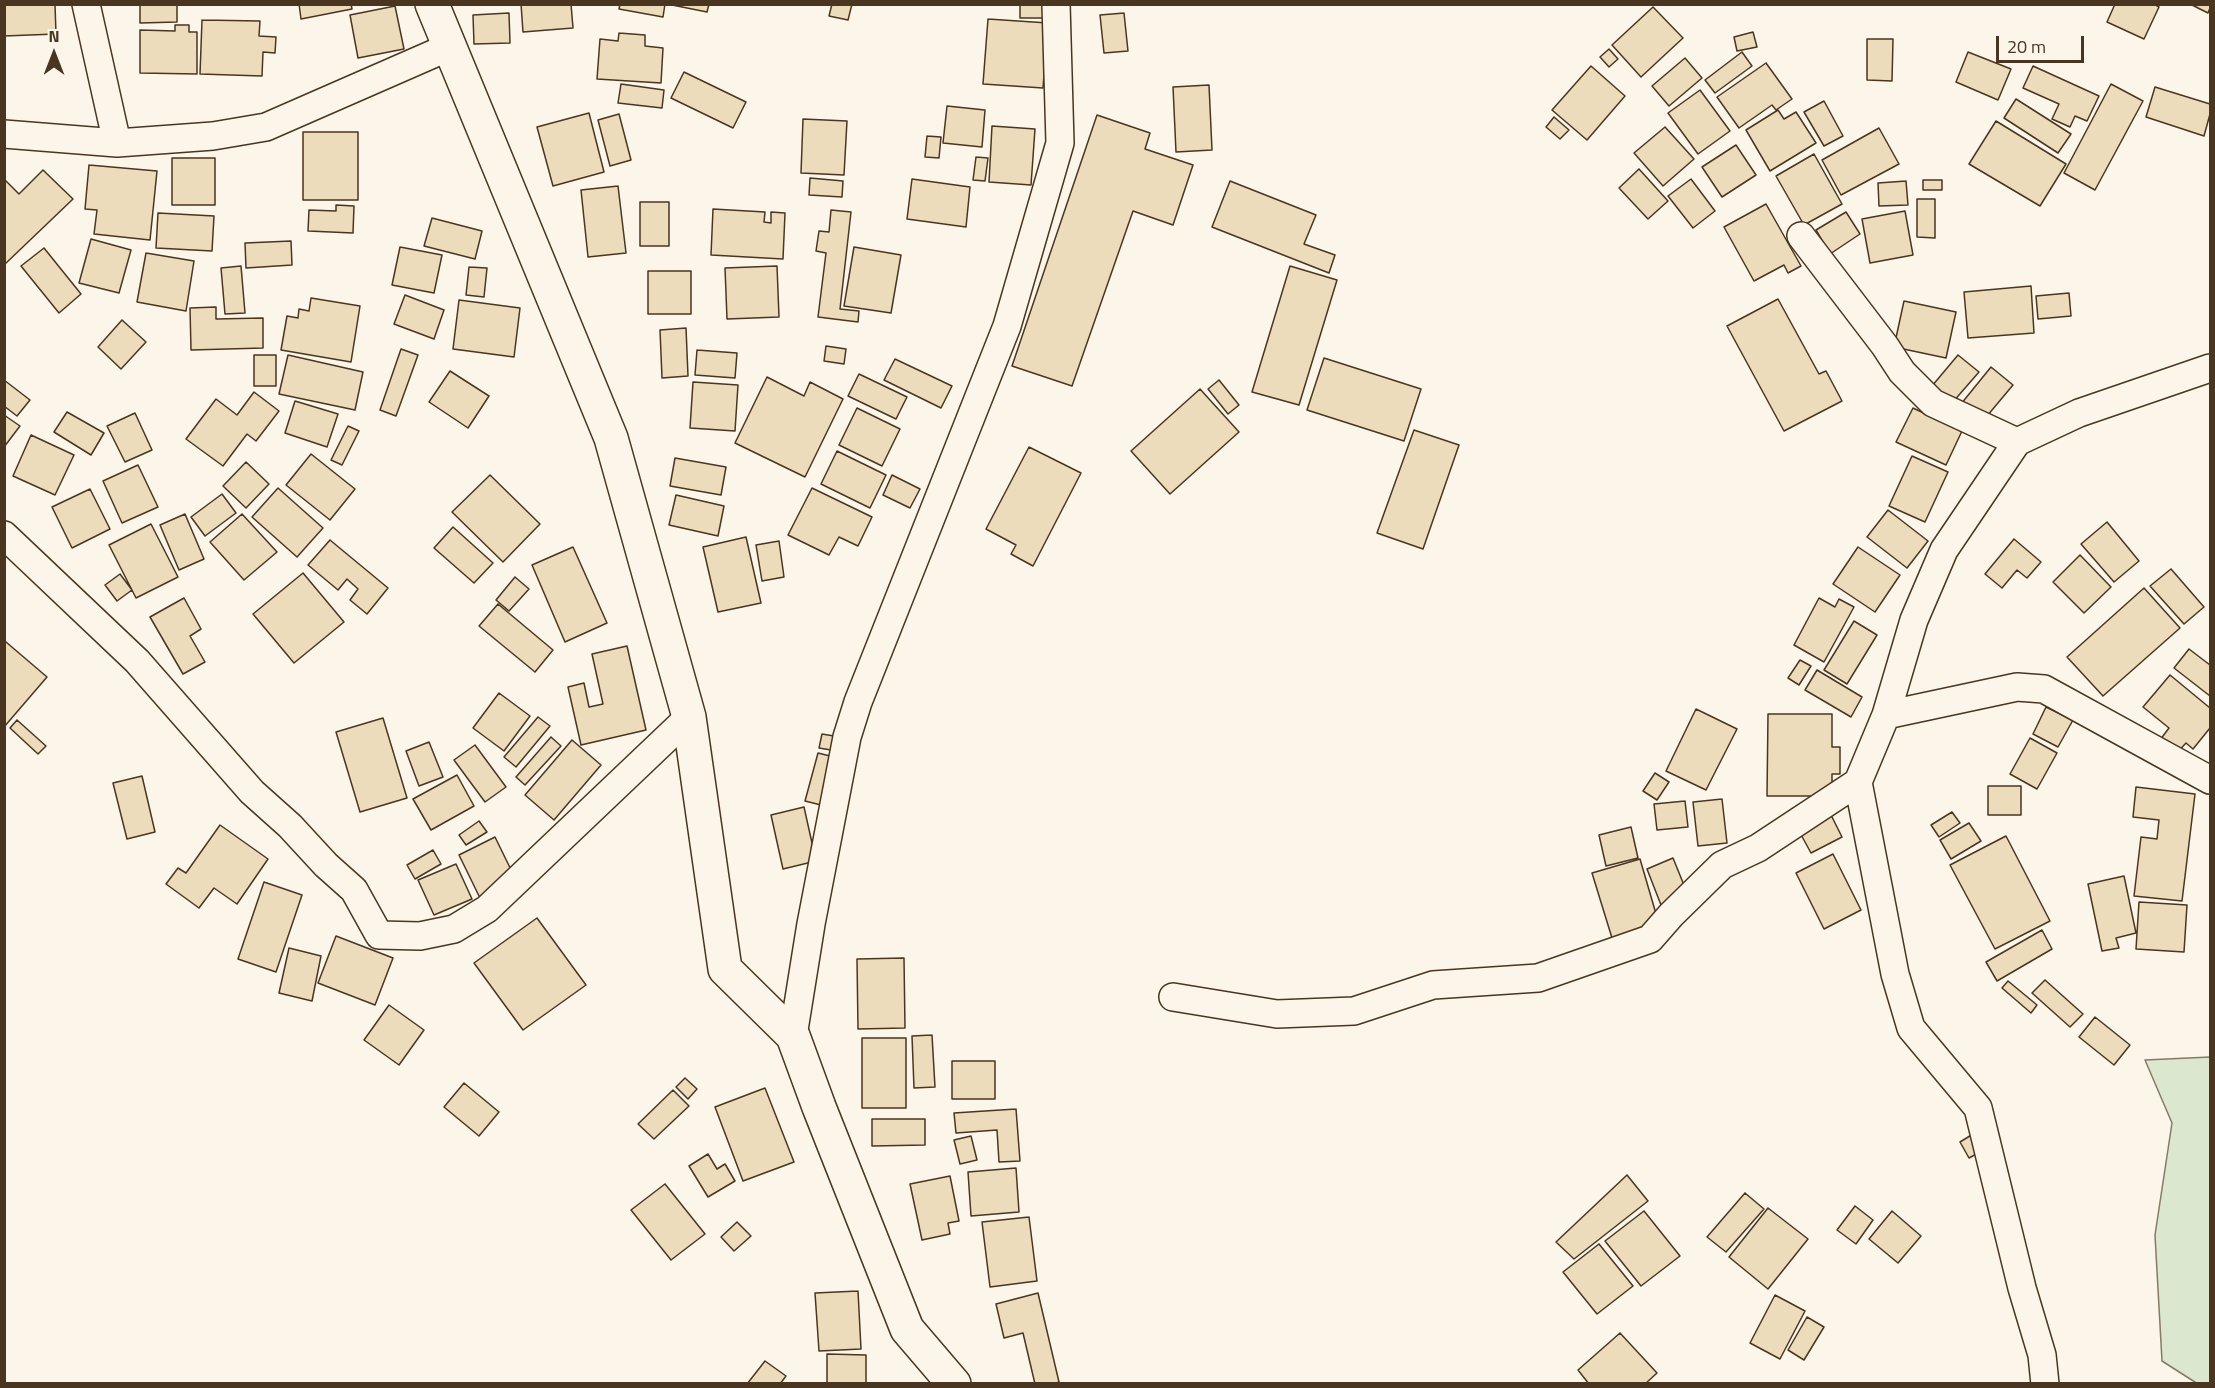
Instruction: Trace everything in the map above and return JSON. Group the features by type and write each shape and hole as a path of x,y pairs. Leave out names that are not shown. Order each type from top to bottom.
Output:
{"street":[{"path":"86,4 117,143"},
{"path":"432,4 611,438 690,717 725,969 793,1036 908,1329 954,1383"},
{"path":"793,1036 811,924 847,737 858,702 1007,326 1060,143 1056,4"},
{"path":"4,134 117,143 213,136 266,127 449,46"},
{"path":"1801,236 1885,346 1902,372 1933,403 2017,442"},
{"path":"2045,1383 2043,1355 2022,1288 1978,1108 1911,1028 1895,974 1858,782 1886,715 1914,620 1944,550 2017,442 2079,413 2211,368"},
{"path":"4,535 137,661 252,792 290,826 326,865 354,890 379,935 420,936 454,929 487,909 690,717"},
{"path":"1886,715 2017,687 2044,689 2211,780"},
{"path":"1173,997 1277,1014 1354,1011 1433,985 1538,978 1650,939 1722,865 1758,848 1858,782"}],"green space":[{"path":"2210,1057 2210,1383 2198,1384 2162,1361 2155,1235 2172,1123 2145,1060"}],"building":[{"path":"4,4 55,4 56,34 4,36"},
{"path":"140,4 177,4 177,22 140,23"},
{"path":"299,4 351,4 352,9 301,19"},
{"path":"521,4 571,4 573,28 523,32"},
{"path":"620,4 665,4 663,17 619,9"},
{"path":"667,4 709,4 707,12"},
{"path":"832,4 852,4 848,20 829,16"},
{"path":"1020,4 1046,4 1046,18 1020,18"},
{"path":"2115,4 2154,4 2159,7 2144,39 2107,22"},
{"path":"2190,4 2210,4 2210,8 2208,13"},
{"path":"395,6 404,49 358,58 350,15"},
{"path":"1653,7 1683,38 1641,77 1612,45"},
{"path":"509,13 510,43 474,44 473,15"},
{"path":"1124,13 1128,51 1104,53 1100,15"},
{"path":"988,19 1048,23 1043,88 983,84"},
{"path":"202,20 260,21 259,36 276,37 275,53 263,52 262,76 200,74"},
{"path":"175,25 189,25 189,32 197,32 197,74 140,73 140,30 175,31"},
{"path":"1753,32 1757,47 1737,51 1734,37"},
{"path":"619,33 645,35 645,46 663,48 661,83 597,79 600,39 618,41"},
{"path":"1867,39 1893,39 1892,81 1867,80"},
{"path":"1609,49 1618,59 1609,67 1600,57"},
{"path":"1742,52 1752,66 1715,93 1705,80"},
{"path":"1968,52 2011,69 1998,100 1956,82"},
{"path":"1685,58 1702,78 1669,106 1652,86"},
{"path":"1766,63 1792,99 1776,110 1772,105 1739,128 1717,97"},
{"path":"1591,66 1625,96 1587,140 1552,110"},
{"path":"2033,66 2099,96 2087,121 2075,116 2070,127 2052,119 2059,104 2023,88"},
{"path":"684,72 746,102 733,128 671,98"},
{"path":"621,84 664,90 662,108 618,103"},
{"path":"2111,84 2143,101 2095,190 2064,173"},
{"path":"1209,85 1212,150 1176,152 1173,87"},
{"path":"2155,87 2210,104 2210,114 2204,136 2146,117"},
{"path":"1700,90 1730,131 1698,154 1668,113"},
{"path":"2016,99 2071,134 2058,153 2004,118"},
{"path":"1824,101 1843,136 1824,146 1804,112"},
{"path":"947,106 985,110 982,147 943,143"},
{"path":"1778,110 1784,119 1796,112 1816,143 1770,171 1746,130"},
{"path":"589,113 604,172 553,186 537,127"},
{"path":"619,114 631,160 610,166 598,120"},
{"path":"1097,115 1150,133 1145,149 1193,165 1173,225 1133,211 1072,386 1012,366"},
{"path":"1554,117 1569,130 1560,139 1546,127"},
{"path":"803,119 847,121 844,175 801,173"},
{"path":"1996,121 2066,164 2040,206 1969,164"},
{"path":"992,126 1035,129 1031,185 989,182"},
{"path":"1665,127 1694,159 1663,186 1634,153"},
{"path":"1879,128 1899,164 1841,195 1822,160"},
{"path":"303,132 358,132 358,200 303,200"},
{"path":"927,136 941,137 939,158 925,157"},
{"path":"1736,145 1756,175 1722,197 1702,167"},
{"path":"1814,154 1842,204 1804,225 1776,176"},
{"path":"976,157 988,158 985,181 973,180"},
{"path":"172,158 215,158 215,205 172,205"},
{"path":"89,165 157,171 150,240 94,234 97,210 85,209"},
{"path":"1639,169 1668,201 1648,219 1619,188"},
{"path":"43,170 73,199 4,265 4,179 19,194"},
{"path":"810,178 843,181 842,197 809,195"},
{"path":"912,179 970,187 966,227 907,219"},
{"path":"1691,179 1715,211 1693,228 1668,196"},
{"path":"1923,180 1942,180 1942,190 1923,190"},
{"path":"1230,181 1316,215 1304,244 1335,255 1329,273 1212,227"},
{"path":"1906,181 1908,205 1879,206 1878,183"},
{"path":"618,186 626,253 588,257 581,190"},
{"path":"1917,199 1935,199 1935,238 1917,237"},
{"path":"640,202 669,202 669,246 640,246"},
{"path":"1766,204 1801,266 1788,273 1784,265 1754,281 1724,227"},
{"path":"336,205 354,206 353,233 308,231 309,210 336,211"},
{"path":"713,209 765,212 764,222 771,223 771,212 785,213 783,259 711,255"},
{"path":"831,210 851,212 840,309 859,311 858,322 818,317 826,253 816,251 819,231 829,232"},
{"path":"1905,211 1913,255 1870,263 1862,219"},
{"path":"1846,212 1860,234 1830,254 1816,230"},
{"path":"158,213 214,216 212,251 156,248"},
{"path":"432,218 482,231 475,259 424,246"},
{"path":"91,239 131,250 119,293 79,283"},
{"path":"291,241 292,265 246,268 245,243"},
{"path":"400,247 442,255 434,293 392,285"},
{"path":"854,247 901,255 891,313 844,306"},
{"path":"44,248 81,294 59,313 21,266"},
{"path":"146,253 194,261 186,311 137,302"},
{"path":"241,266 245,313 225,314 221,268"},
{"path":"777,266 779,317 727,319 725,268"},
{"path":"1290,266 1337,280 1299,405 1252,392"},
{"path":"469,267 487,268 484,297 466,295"},
{"path":"648,271 691,271 691,314 648,314"},
{"path":"2031,286 2034,333 1968,338 1964,292"},
{"path":"2069,293 2071,316 2038,319 2036,296"},
{"path":"405,295 444,310 434,339 394,324"},
{"path":"311,298 360,306 351,362 281,350 287,316 298,318 299,309 309,311"},
{"path":"1778,299 1819,374 1826,371 1842,401 1784,431 1727,326"},
{"path":"459,300 520,308 514,357 453,349"},
{"path":"1904,301 1956,312 1946,358 1894,347"},
{"path":"216,307 216,319 263,318 263,348 191,350 190,308"},
{"path":"122,320 146,342 121,369 98,347"},
{"path":"686,328 688,376 662,378 660,330"},
{"path":"826,346 846,349 844,364 824,361"},
{"path":"401,349 418,355 396,416 380,410"},
{"path":"697,350 737,353 735,378 695,375"},
{"path":"254,355 276,355 276,386 254,386"},
{"path":"288,355 363,372 355,410 279,394"},
{"path":"1958,355 1979,372 1952,403 1932,386"},
{"path":"1324,358 1421,389 1404,441 1307,410"},
{"path":"895,359 952,386 941,408 884,380"},
{"path":"1991,367 2013,385 1982,422 1961,404"},
{"path":"450,371 489,396 468,428 429,402"},
{"path":"859,374 907,397 896,419 848,396"},
{"path":"767,377 804,396 810,382 843,399 805,477 735,443"},
{"path":"4,380 30,400 17,416 4,406"},
{"path":"1219,380 1239,405 1228,414 1208,389"},
{"path":"693,382 738,385 735,431 690,428"},
{"path":"1200,389 1239,432 1170,494 1131,451"},
{"path":"254,392 279,411 256,441 247,434 223,466 186,439 216,399 237,415"},
{"path":"295,401 338,414 327,447 285,433"},
{"path":"857,408 900,429 882,466 839,445"},
{"path":"1913,408 1962,431 1946,465 1896,442"},
{"path":"67,412 104,433 91,455 54,432"},
{"path":"135,413 152,450 125,462 107,426"},
{"path":"4,415 20,426 4,447"},
{"path":"348,426 359,431 342,465 331,460"},
{"path":"1414,430 1459,445 1423,549 1377,533"},
{"path":"31,435 74,455 55,495 13,476"},
{"path":"1029,447 1081,473 1033,566 1011,554 1016,545 986,529"},
{"path":"837,451 886,475 870,508 821,484"},
{"path":"311,454 355,489 330,520 286,485"},
{"path":"1912,456 1948,472 1925,522 1889,506"},
{"path":"675,458 726,467 721,495 670,486"},
{"path":"246,462 269,484 246,508 223,486"},
{"path":"138,465 158,507 122,523 103,481"},
{"path":"490,475 540,524 503,562 452,512"},
{"path":"892,475 920,489 910,508 883,495"},
{"path":"278,488 323,528 297,557 252,517"},
{"path":"812,488 872,517 858,546 839,537 829,555 788,535"},
{"path":"90,489 110,529 72,548 52,507"},
{"path":"222,494 236,513 205,536 191,517"},
{"path":"676,495 724,506 718,536 669,525"},
{"path":"1888,510 1928,541 1907,568 1867,537"},
{"path":"185,514 204,559 179,570 160,525"},
{"path":"242,514 277,552 244,580 210,542"},
{"path":"2107,522 2139,561 2114,582 2081,544"},
{"path":"151,524 178,577 136,598 109,545"},
{"path":"453,527 493,563 474,583 434,548"},
{"path":"746,537 761,603 718,612 703,547"},
{"path":"2014,539 2041,562 2027,578 2017,570 2002,588 1985,574"},
{"path":"330,540 388,588 367,614 350,600 358,589 347,579 338,590 308,565"},
{"path":"779,541 784,577 762,581 756,545"},
{"path":"573,547 607,623 565,642 532,565"},
{"path":"1858,547 1900,575 1875,612 1833,584"},
{"path":"2080,555 2111,587 2084,613 2053,582"},
{"path":"2171,569 2204,607 2184,624 2150,586"},
{"path":"303,573 344,622 294,663 253,614"},
{"path":"120,574 132,590 117,601 105,585"},
{"path":"515,577 529,589 509,611 496,600"},
{"path":"2144,588 2180,628 2103,696 2067,657"},
{"path":"184,598 201,629 190,636 205,662 183,674 150,617"},
{"path":"1819,598 1835,607 1839,599 1854,607 1824,662 1794,645"},
{"path":"498,604 553,650 535,672 479,626"},
{"path":"1854,621 1877,635 1847,684 1824,670"},
{"path":"6,642 47,677 4,727 4,644"},
{"path":"627,646 646,730 581,745 568,687 584,683 589,707 603,704 592,654"},
{"path":"2189,649 2210,665 2210,696 2174,668"},
{"path":"1800,660 1811,666 1799,685 1788,678"},
{"path":"1817,670 1862,697 1851,717 1805,690"},
{"path":"2170,675 2210,708 2210,728 2193,749 2186,743 2173,757 2157,744 2169,728 2143,707"},
{"path":"499,693 530,716 504,751 473,728"},
{"path":"2046,707 2073,720 2058,747 2033,734"},
{"path":"1696,709 1737,729 1706,790 1666,771"},
{"path":"1768,714 1832,714 1832,747 1840,747 1840,774 1832,774 1832,796 1767,796"},
{"path":"538,717 550,726 516,767 504,757"},
{"path":"383,718 407,798 360,812 336,732"},
{"path":"17,720 46,746 38,754 10,728"},
{"path":"822,734 840,737 837,751 819,748"},
{"path":"551,737 561,746 525,785 516,777"},
{"path":"2030,738 2057,753 2037,789 2010,774"},
{"path":"572,740 601,765 554,820 525,795"},
{"path":"429,742 443,777 419,786 406,751"},
{"path":"475,745 506,787 485,802 454,760"},
{"path":"818,753 838,758 825,806 805,801"},
{"path":"1655,773 1669,782 1657,800 1643,791"},
{"path":"457,775 474,806 431,830 413,799"},
{"path":"142,776 155,832 127,839 113,783"},
{"path":"1988,786 2021,786 2021,815 1988,815"},
{"path":"2136,787 2195,794 2182,901 2134,896 2141,837 2157,839 2159,820 2133,817"},
{"path":"1722,799 1727,843 1698,846 1693,802"},
{"path":"1685,801 1688,827 1657,830 1654,804"},
{"path":"804,807 816,861 783,869 771,815"},
{"path":"1952,812 1960,823 1939,837 1931,825"},
{"path":"1831,815 1842,837 1811,853 1799,831"},
{"path":"479,821 487,832 466,845 459,835"},
{"path":"1969,823 1981,841 1951,859 1940,840"},
{"path":"220,825 268,859 237,904 214,888 199,908 166,884 178,868 186,873"},
{"path":"1631,827 1638,858 1606,866 1599,835"},
{"path":"2006,836 2050,921 1995,949 1950,865"},
{"path":"495,837 516,880 480,898 459,855"},
{"path":"433,850 441,864 415,879 407,865"},
{"path":"1833,854 1861,910 1824,929 1796,873"},
{"path":"1673,858 1688,895 1661,905 1647,869"},
{"path":"1640,859 1659,924 1612,938 1592,873"},
{"path":"456,864 472,899 434,915 418,880"},
{"path":"2124,876 2136,933 2116,938 2119,948 2102,951 2088,884"},
{"path":"264,882 302,895 276,972 238,959"},
{"path":"2139,902 2187,905 2184,952 2136,949"},
{"path":"537,918 586,985 523,1030 474,963"},
{"path":"2042,930 2052,949 1997,981 1986,962"},
{"path":"336,936 393,958 375,1005 318,983"},
{"path":"289,948 321,956 312,1001 279,993"},
{"path":"904,958 905,1028 858,1029 857,959"},
{"path":"2045,980 2083,1014 2070,1027 2032,993"},
{"path":"2008,981 2037,1005 2031,1013 2002,988"},
{"path":"389,1005 424,1030 399,1065 364,1040"},
{"path":"2095,1017 2130,1045 2114,1065 2079,1037"},
{"path":"932,1035 935,1087 914,1088 912,1036"},
{"path":"862,1038 906,1038 906,1108 862,1108"},
{"path":"952,1061 995,1061 995,1099 952,1099"},
{"path":"685,1078 697,1089 688,1099 676,1087"},
{"path":"464,1083 499,1112 479,1136 444,1107"},
{"path":"765,1088 794,1162 743,1181 715,1107"},
{"path":"673,1090 689,1106 654,1139 638,1124"},
{"path":"1016,1109 1020,1161 999,1162 997,1130 956,1133 954,1113"},
{"path":"872,1119 925,1119 925,1145 872,1146"},
{"path":"1973,1134 1982,1151 1969,1158 1960,1142"},
{"path":"971,1136 977,1160 960,1164 954,1140"},
{"path":"708,1154 717,1169 725,1164 735,1181 708,1197 689,1166"},
{"path":"1016,1168 1019,1212 971,1216 968,1172"},
{"path":"1627,1175 1648,1201 1574,1259 1556,1242"},
{"path":"950,1176 959,1221 948,1223 950,1234 922,1240 910,1184"},
{"path":"665,1184 705,1234 671,1260 631,1210"},
{"path":"1745,1193 1764,1209 1726,1252 1707,1237"},
{"path":"1855,1206 1873,1220 1856,1244 1837,1230"},
{"path":"1768,1208 1808,1239 1768,1289 1729,1257"},
{"path":"1644,1211 1680,1256 1641,1286 1605,1241"},
{"path":"1892,1211 1921,1236 1898,1263 1869,1239"},
{"path":"1029,1217 1037,1281 990,1287 982,1222"},
{"path":"737,1222 751,1236 734,1251 721,1237"},
{"path":"1599,1244 1633,1286 1597,1314 1563,1272"},
{"path":"858,1291 861,1349 819,1351 815,1293"},
{"path":"1038,1293 1059,1382 1053,1384 1035,1384 1023,1333 1004,1338 996,1304"},
{"path":"1775,1295 1805,1311 1780,1359 1750,1343"},
{"path":"1807,1317 1824,1327 1804,1360 1788,1350"},
{"path":"1620,1333 1657,1373 1645,1384 1589,1384 1578,1370"},
{"path":"827,1354 866,1355 866,1384 827,1384"},
{"path":"765,1361 786,1376 780,1384 747,1384"}]}
